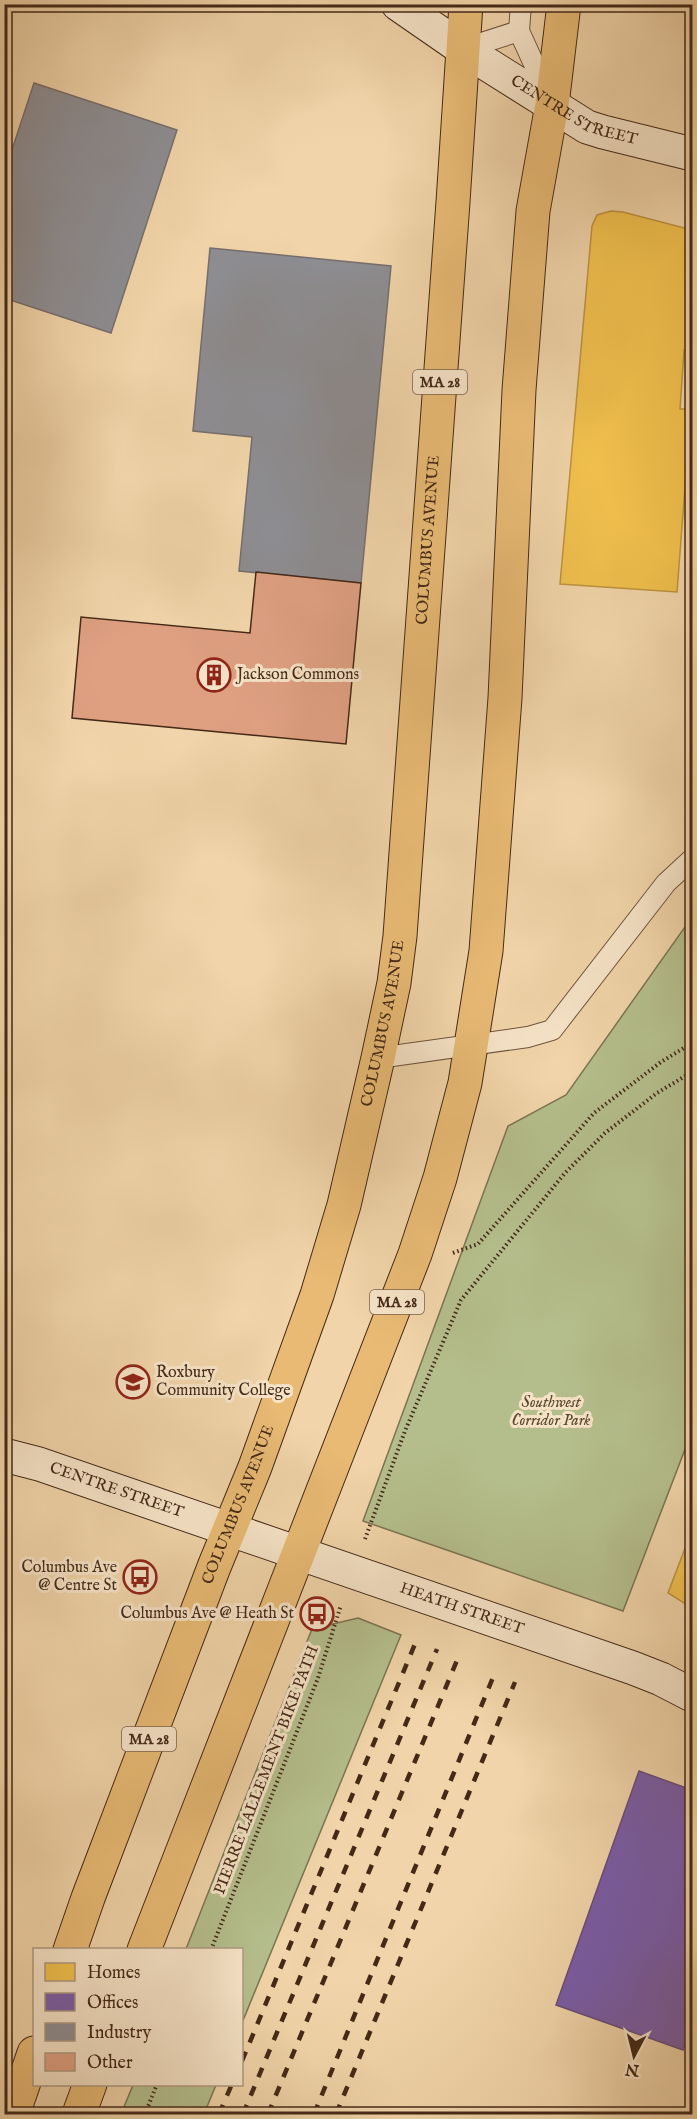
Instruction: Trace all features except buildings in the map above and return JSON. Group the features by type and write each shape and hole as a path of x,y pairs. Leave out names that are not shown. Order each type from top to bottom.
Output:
{"main road":[{"name":"CENTRE STREET","path":"398,4 463,49 595,130 693,154"},
{"name":"COLUMBUS AVENUE","path":"71,1948 229,1529 255,1467 317,1295 344,1205 394,983 400,936 466,4"},
{"name":"MA 28","path":"145,1948 415,1254 440,1178 458,1111 472,1045 486,951 506,698 519,390 533,211 552,105 564,4"},
{"name":"CENTRE STREET","path":"4,1455 39,1464 229,1529"},
{"name":"HEATH STREET","path":"229,1529 633,1668 693,1695"},
{"path":"13,2115 33,2057"},
{"path":"79,2115 90,2086"}],"lane":[{"path":"521,4 519,32 552,105"},
{"path":"463,49 519,32"},
{"path":"378,1058 528,1037 552,1030 666,883 693,859"}],"path":[{"path":"453,1253 478,1244 594,1113 661,1062 693,1043"},
{"path":"367,1534 405,1431 461,1300 565,1173 605,1133 657,1093 693,1072"},
{"name":"PIERRE LALLEMENT BIKE PATH","path":"212,1948 318,1678 343,1598"},
{"path":"145,2115 157,2086"}],"green space":[{"name":"Southwest Corridor Park","path":"692,917 692,1431 623,1611 363,1521 508,1126 566,1095"},
{"path":"358,1618 401,1635 243,2021 243,1948 186,1948 312,1629"},
{"path":"132,2086 216,2086 204,2114 121,2114"}],"railway":[{"path":"243,2059 417,1639"},
{"path":"243,2114 437,1649"},
{"path":"268,2114 458,1658"},
{"path":"314,2114 494,1675"},
{"path":"336,2114 515,1682"},
{"path":"219,2114 231,2086"}],"place":[{"name":"Jackson Commons","path":"214,675"},
{"name":"Roxbury Community College","path":"133,1382"},
{"name":"Columbus Ave @ Centre St","path":"140,1577"},
{"name":"Columbus Ave @ Heath St","path":"317,1614"}]}
